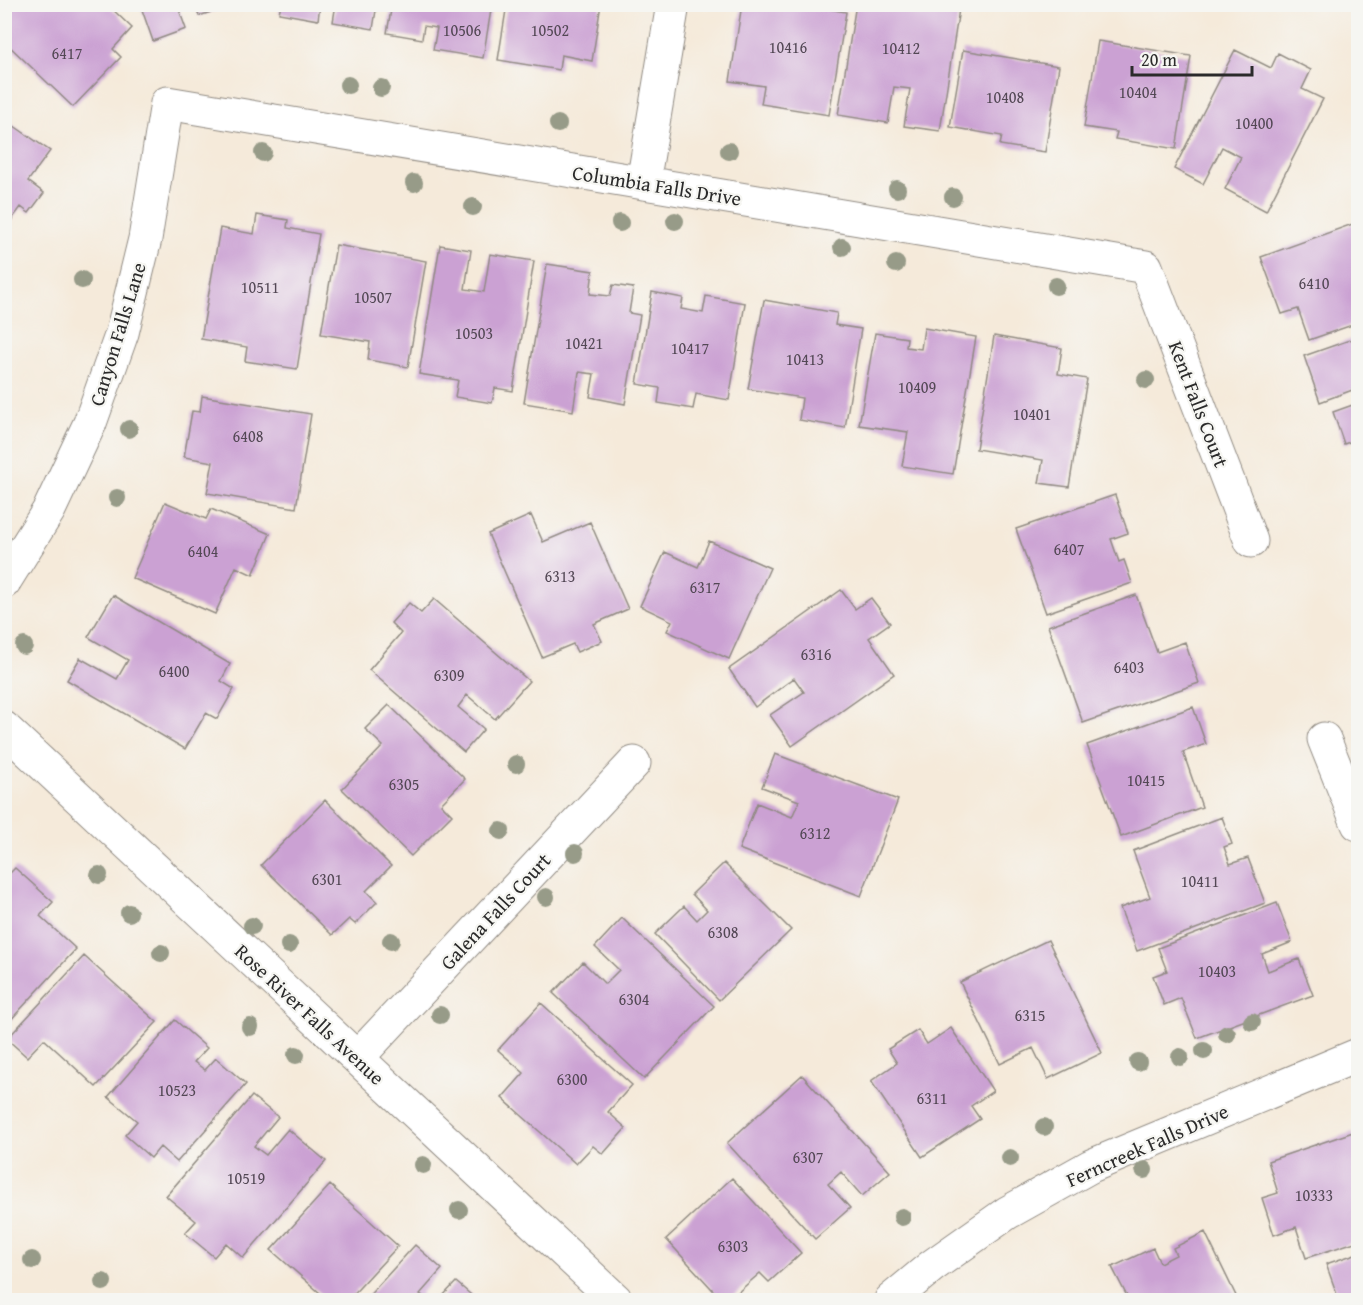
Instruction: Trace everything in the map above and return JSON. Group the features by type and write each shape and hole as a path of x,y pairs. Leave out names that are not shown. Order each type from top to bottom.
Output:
{"street":[{"path":"643,183 673,4"},
{"name":"Columbia Falls Drive","path":"167,103 1146,267"},
{"name":"Canyon Falls Lane","path":"4,582 49,510 90,423 122,333 145,239 167,103"},
{"name":"Kent Falls Court","path":"1146,267 1251,541"},
{"name":"Rose River Falls Avenue","path":"4,728 616,1300"},
{"path":"1324,739 1359,824"},
{"name":"Galena Falls Court","path":"357,1058 634,763"},
{"name":"Ferncreek Falls Drive","path":"891,1300 932,1266 1007,1213 1091,1166 1359,1055"}],"building":[{"path":"4,4 107,4 132,28 113,49 121,57 73,107 4,41"},
{"path":"140,4 177,4 186,29 153,41"},
{"path":"195,4 232,4 232,5 199,16"},
{"path":"281,4 320,4 318,20 279,13"},
{"path":"336,4 377,4 373,29 333,22"},
{"path":"392,4 492,4 483,58 433,50 437,28 424,26 422,39 387,33"},
{"path":"507,4 601,4 592,61 561,55 559,70 498,60"},
{"path":"742,4 799,4 846,12 829,115 761,104 764,86 730,81"},
{"path":"856,4 934,4 959,9 940,131 904,126 910,89 894,87 888,123 838,115"},
{"path":"1098,41 1191,56 1176,149 1115,139 1117,132 1084,127"},
{"path":"963,50 1059,66 1045,152 1000,145 1002,136 950,127"},
{"path":"1235,50 1271,68 1278,53 1311,70 1302,89 1323,99 1266,211 1225,189 1241,157 1222,147 1203,184 1174,169"},
{"path":"4,119 50,151 28,181 44,193 29,213 21,207 4,230"},
{"path":"257,215 288,220 287,228 319,234 297,369 245,361 247,347 201,339 220,228 254,234"},
{"path":"1358,222 1358,323 1309,340 1298,309 1282,314 1261,257"},
{"path":"336,245 426,261 408,367 368,360 370,342 321,334"},
{"path":"440,245 471,250 465,289 484,292 490,254 534,261 513,391 495,388 492,403 455,397 458,380 419,374"},
{"path":"547,264 593,271 590,294 610,296 613,285 633,288 629,313 640,315 625,404 590,397 594,374 579,372 573,411 524,403"},
{"path":"652,292 683,298 681,309 703,313 706,296 745,303 729,400 696,394 693,409 658,403 660,388 637,384"},
{"path":"764,300 837,313 835,325 861,329 845,428 799,420 802,398 748,389"},
{"path":"924,328 976,337 953,474 902,466 908,432 859,425 875,333 907,338 906,347 921,349"},
{"path":"994,336 1062,348 1058,374 1087,379 1069,487 1039,483 1043,460 976,449"},
{"path":"1358,337 1358,388 1320,402 1304,356"},
{"path":"202,396 311,414 296,508 207,493 213,462 184,457 192,411 200,412"},
{"path":"1358,403 1358,439 1344,444 1333,412"},
{"path":"1115,495 1128,533 1111,539 1119,562 1124,560 1132,583 1046,613 1016,529"},
{"path":"165,502 206,519 211,509 270,534 253,575 236,567 215,614 132,578"},
{"path":"531,515 543,542 590,522 628,609 594,624 602,641 577,652 573,644 542,657 488,534"},
{"path":"709,541 770,568 729,659 667,631 672,621 640,606 665,552 698,567"},
{"path":"841,590 855,609 871,598 890,623 869,638 894,674 792,746 770,715 804,692 794,678 755,707 729,669"},
{"path":"113,595 230,664 221,681 234,689 217,719 206,713 185,749 67,680 80,658 117,679 128,660 88,637"},
{"path":"1136,595 1157,652 1185,642 1199,683 1083,723 1048,626"},
{"path":"434,599 529,681 495,719 467,695 458,707 484,729 464,752 369,670 401,633 391,623 409,603 421,613"},
{"path":"389,705 465,779 441,804 452,815 411,856 342,789 383,746 365,729"},
{"path":"1193,707 1206,744 1183,752 1202,807 1121,837 1087,745"},
{"path":"775,754 898,800 861,896 739,849 757,803 792,817 799,801 762,787"},
{"path":"325,800 391,866 366,891 377,902 355,924 349,919 332,935 261,865"},
{"path":"1222,817 1232,844 1224,847 1230,864 1248,858 1265,903 1137,951 1120,908 1150,897 1133,851"},
{"path":"724,863 791,930 719,1000 655,934 684,906 697,920 707,910 692,894"},
{"path":"15,868 53,902 40,916 76,949 6,1025 4,879"},
{"path":"1277,903 1292,942 1262,954 1268,971 1299,959 1313,995 1197,1038 1181,998 1164,1005 1153,976 1167,971 1158,948"},
{"path":"622,918 714,1006 644,1079 553,993 583,962 605,984 619,970 595,947"},
{"path":"1048,940 1102,1053 1048,1079 1033,1048 1000,1064 960,982"},
{"path":"84,956 157,1022 96,1087 44,1039 27,1057 7,1039"},
{"path":"541,1003 632,1085 608,1112 626,1128 603,1154 593,1146 576,1164 502,1098 524,1073 498,1050"},
{"path":"175,1020 207,1048 194,1062 205,1070 216,1058 246,1084 177,1162 160,1147 151,1158 125,1135 137,1121 108,1097"},
{"path":"951,1028 993,1091 971,1106 980,1119 922,1157 871,1081 897,1063 888,1049 918,1030 927,1044"},
{"path":"802,1075 890,1172 862,1196 841,1172 828,1184 850,1208 815,1239 727,1143"},
{"path":"252,1096 278,1117 254,1146 266,1155 288,1129 326,1161 243,1258 226,1243 214,1257 185,1233 196,1221 166,1196"},
{"path":"1353,1132 1358,1148 1358,1241 1306,1258 1296,1227 1274,1235 1262,1198 1278,1193 1268,1161"},
{"path":"732,1178 801,1253 769,1282 760,1273 729,1300 722,1300 666,1239"},
{"path":"330,1185 398,1246 348,1300 328,1300 271,1250"},
{"path":"1205,1232 1238,1300 1129,1300 1112,1267 1153,1248 1160,1263 1176,1255 1173,1248"},
{"path":"415,1245 442,1269 420,1294 429,1300 365,1300"},
{"path":"1358,1253 1358,1300 1339,1300 1326,1264"},
{"path":"456,1282 477,1300 439,1300"}]}
